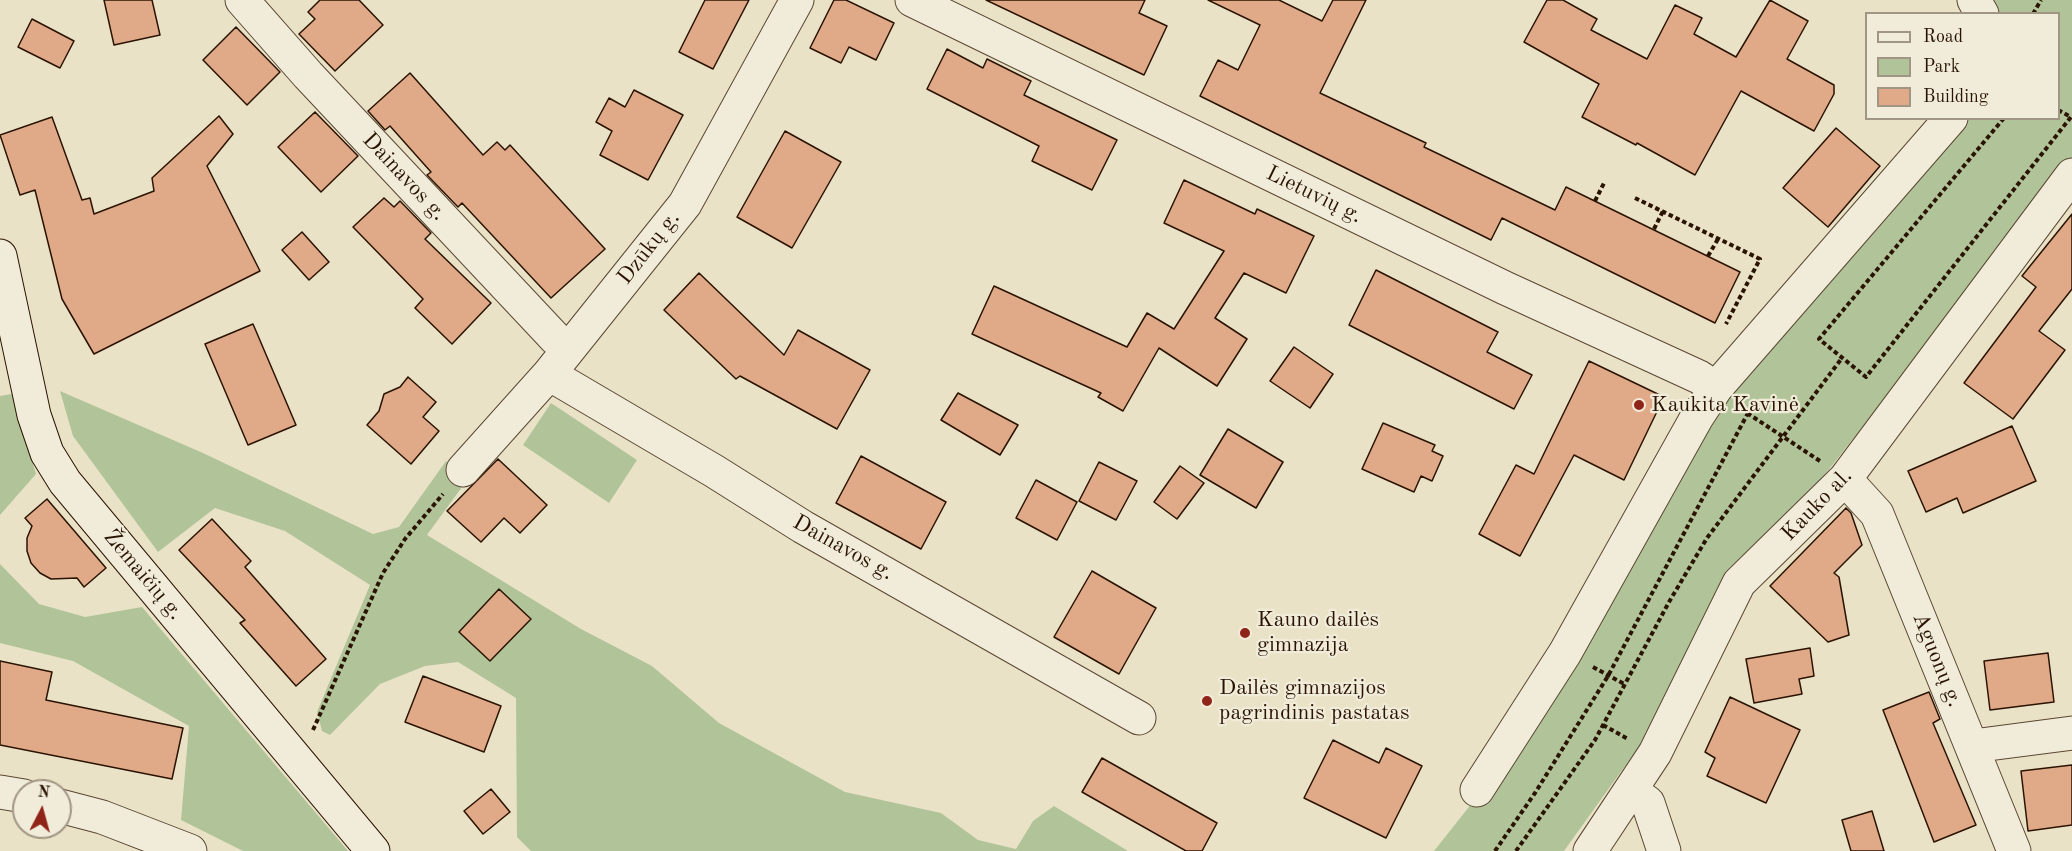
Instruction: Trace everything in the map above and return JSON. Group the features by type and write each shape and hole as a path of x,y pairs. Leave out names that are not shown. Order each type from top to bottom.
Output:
{"street":[{"name":"Dainavos g.","path":"242,0 308,75 555,338 569,349"},
{"name":"Dzūkų g.","path":"463,470 549,374 685,204 797,0"},
{"name":"Lietuvių g.","path":"912,0 1485,278 1700,377 1726,397"},
{"path":"1477,790 1565,653 1697,417 1726,397 1949,120"},
{"name":"Kauko al.","path":"1590,851 1632,791 1655,753 1739,583 1834,471 2072,175"},
{"name":"Žemaičių g.","path":"0,256 34,415 47,453 65,482 373,851"},
{"name":"Dainavos g.","path":"549,374 714,471 803,527 1139,718"},
{"name":"Aguonų g.","path":"1834,471 1877,514 2014,851"},
{"path":"1973,746 2072,733"},
{"path":"1632,791 1648,803 1664,851"},
{"path":"72,809 102,817 190,851"}],"path":[{"path":"2002,120 1819,339 1866,377 2071,118"},
{"path":"1595,201 1604,183"},
{"path":"1635,198 1760,259 1725,328"},
{"path":"1654,229 1663,211"},
{"path":"1708,256 1718,239"},
{"path":"1516,851 1595,740 1669,602 1707,538 1842,358"},
{"path":"1726,397 1834,471"},
{"path":"1495,851 1535,793 1608,676 1748,413"},
{"path":"313,729 383,573 405,539 463,470"}],"green space":[{"path":"1994,0 2072,0 2072,160 1819,482 1726,571 1640,745 1564,851 1434,851 1533,726 1733,385 1965,120 2060,120 2060,12 1998,12"},
{"path":"60,391 203,453 373,534 399,527 446,461 470,476 427,535 581,629 652,666 719,723 845,792 941,813 978,840 1016,849 1033,821 1054,806 1128,851 531,851 517,837 516,698 458,662 425,666 380,684 330,735 322,731 317,712 370,585 285,531 215,508 158,552 73,436"},
{"path":"12,394 36,474 0,515 0,396"},
{"path":"551,403 637,460 609,503 523,445"},
{"path":"0,564 39,604 85,617 142,607 348,851 243,851 181,820 189,726 73,661 0,643"}],"building":[{"path":"104,0 152,0 160,35 114,45"},
{"path":"320,0 359,0 383,25 335,71 299,34 315,19 308,12"},
{"path":"705,0 749,0 713,69 679,52"},
{"path":"834,0 846,0 894,23 876,60 849,47 841,63 810,48"},
{"path":"986,0 1145,0 1139,13 1167,26 1144,75"},
{"path":"1208,0 1279,0 1322,21 1333,0 1366,0 1320,93 1426,143 1424,147 1555,210 1566,187 1740,272 1715,323 1502,218 1491,240 1200,96 1218,60 1238,70 1260,25"},
{"path":"1547,0 1563,0 1597,19 1591,30 1647,59 1675,5 1702,18 1694,34 1736,57 1770,0 1808,21 1787,59 1834,85 1834,94 1814,131 1741,91 1695,175 1637,143 1636,145 1582,117 1599,84 1524,42"},
{"path":"32,19 74,41 60,68 18,47"},
{"path":"236,27 280,72 247,105 203,60"},
{"path":"947,49 983,68 987,59 1031,81 1024,95 1117,140 1092,190 1032,161 1039,146 927,89"},
{"path":"410,73 483,155 497,142 505,150 510,145 605,249 551,298 462,203 458,207 427,175 431,172 390,126 385,130 368,111"},
{"path":"634,90 683,115 648,180 600,155 612,131 596,122 609,98 625,107"},
{"path":"315,112 358,156 321,192 278,147"},
{"path":"219,116 233,134 207,166 260,271 94,354 62,299 35,190 20,195 0,135 52,117 82,200 90,198 94,214 154,191 152,178"},
{"path":"1836,128 1880,166 1828,227 1783,188"},
{"path":"785,131 841,162 792,248 737,217"},
{"path":"1184,180 1255,214 1257,209 1314,236 1286,293 1244,273 1215,318 1247,339 1217,386 1159,348 1123,411 1098,397 1101,393 972,334 994,286 1127,347 1147,313 1174,329 1224,251 1164,223"},
{"path":"384,198 394,207 400,201 431,233 425,239 491,303 452,344 415,308 423,299 353,227"},
{"path":"2072,214 2072,289 2039,331 2065,350 2013,419 1964,383 2036,287 2022,276"},
{"path":"302,232 329,262 309,280 282,250"},
{"path":"1376,270 1498,332 1487,352 1532,375 1514,409 1349,325"},
{"path":"699,273 784,355 798,330 870,370 837,429 740,376 736,379 664,310"},
{"path":"253,324 296,425 248,445 205,344"},
{"path":"1294,347 1333,374 1310,408 1270,381"},
{"path":"1589,361 1664,397 1624,480 1574,455 1520,556 1479,534 1516,465 1534,474"},
{"path":"408,377 436,402 423,417 439,431 411,464 367,425 379,411 384,394 400,387"},
{"path":"958,393 1018,425 1000,455 941,420"},
{"path":"1383,423 1435,445 1432,451 1443,456 1432,481 1421,476 1414,492 1362,469"},
{"path":"2012,426 2036,481 1963,513 1957,498 1926,512 1908,471"},
{"path":"1228,429 1283,462 1256,508 1200,475"},
{"path":"861,456 946,502 921,549 836,503"},
{"path":"498,459 547,505 520,533 504,518 481,542 447,511"},
{"path":"1099,462 1137,481 1116,520 1079,501"},
{"path":"1180,466 1204,483 1177,519 1154,502"},
{"path":"1036,480 1077,502 1057,540 1016,518"},
{"path":"47,499 106,568 84,587 77,578 51,579 40,573 31,563 27,551 27,538 32,526 25,518"},
{"path":"1846,508 1851,513 1862,545 1834,573 1839,577 1849,635 1828,642 1770,586"},
{"path":"212,519 251,561 245,567 326,659 296,686 240,623 245,620 179,550"},
{"path":"1092,571 1156,608 1119,674 1054,637"},
{"path":"499,589 531,619 490,661 459,632"},
{"path":"1810,648 1814,676 1799,679 1802,694 1754,703 1746,659"},
{"path":"2048,653 2054,702 1990,710 1984,661"},
{"path":"0,661 52,672 46,700 183,728 172,779 0,745"},
{"path":"423,676 501,706 484,752 405,722"},
{"path":"1929,692 1940,719 1933,723 1976,825 1934,842 1883,710"},
{"path":"1730,697 1800,730 1766,803 1707,776 1715,758 1705,752"},
{"path":"1333,740 1379,763 1386,748 1422,766 1386,838 1304,798"},
{"path":"1102,758 1217,823 1202,851 1186,851 1082,792"},
{"path":"2072,765 2072,825 2028,831 2021,771"},
{"path":"491,789 510,812 483,834 464,811"},
{"path":"1872,811 1884,851 1851,851 1842,820"}],"place":[{"name":"Kaukita Kavinė","path":"1639,405"},
{"name":"Kauno dailės gimnazija","path":"1245,633"},
{"name":"Dailės gimnazijos pagrindinis pastatas","path":"1207,701"}]}
